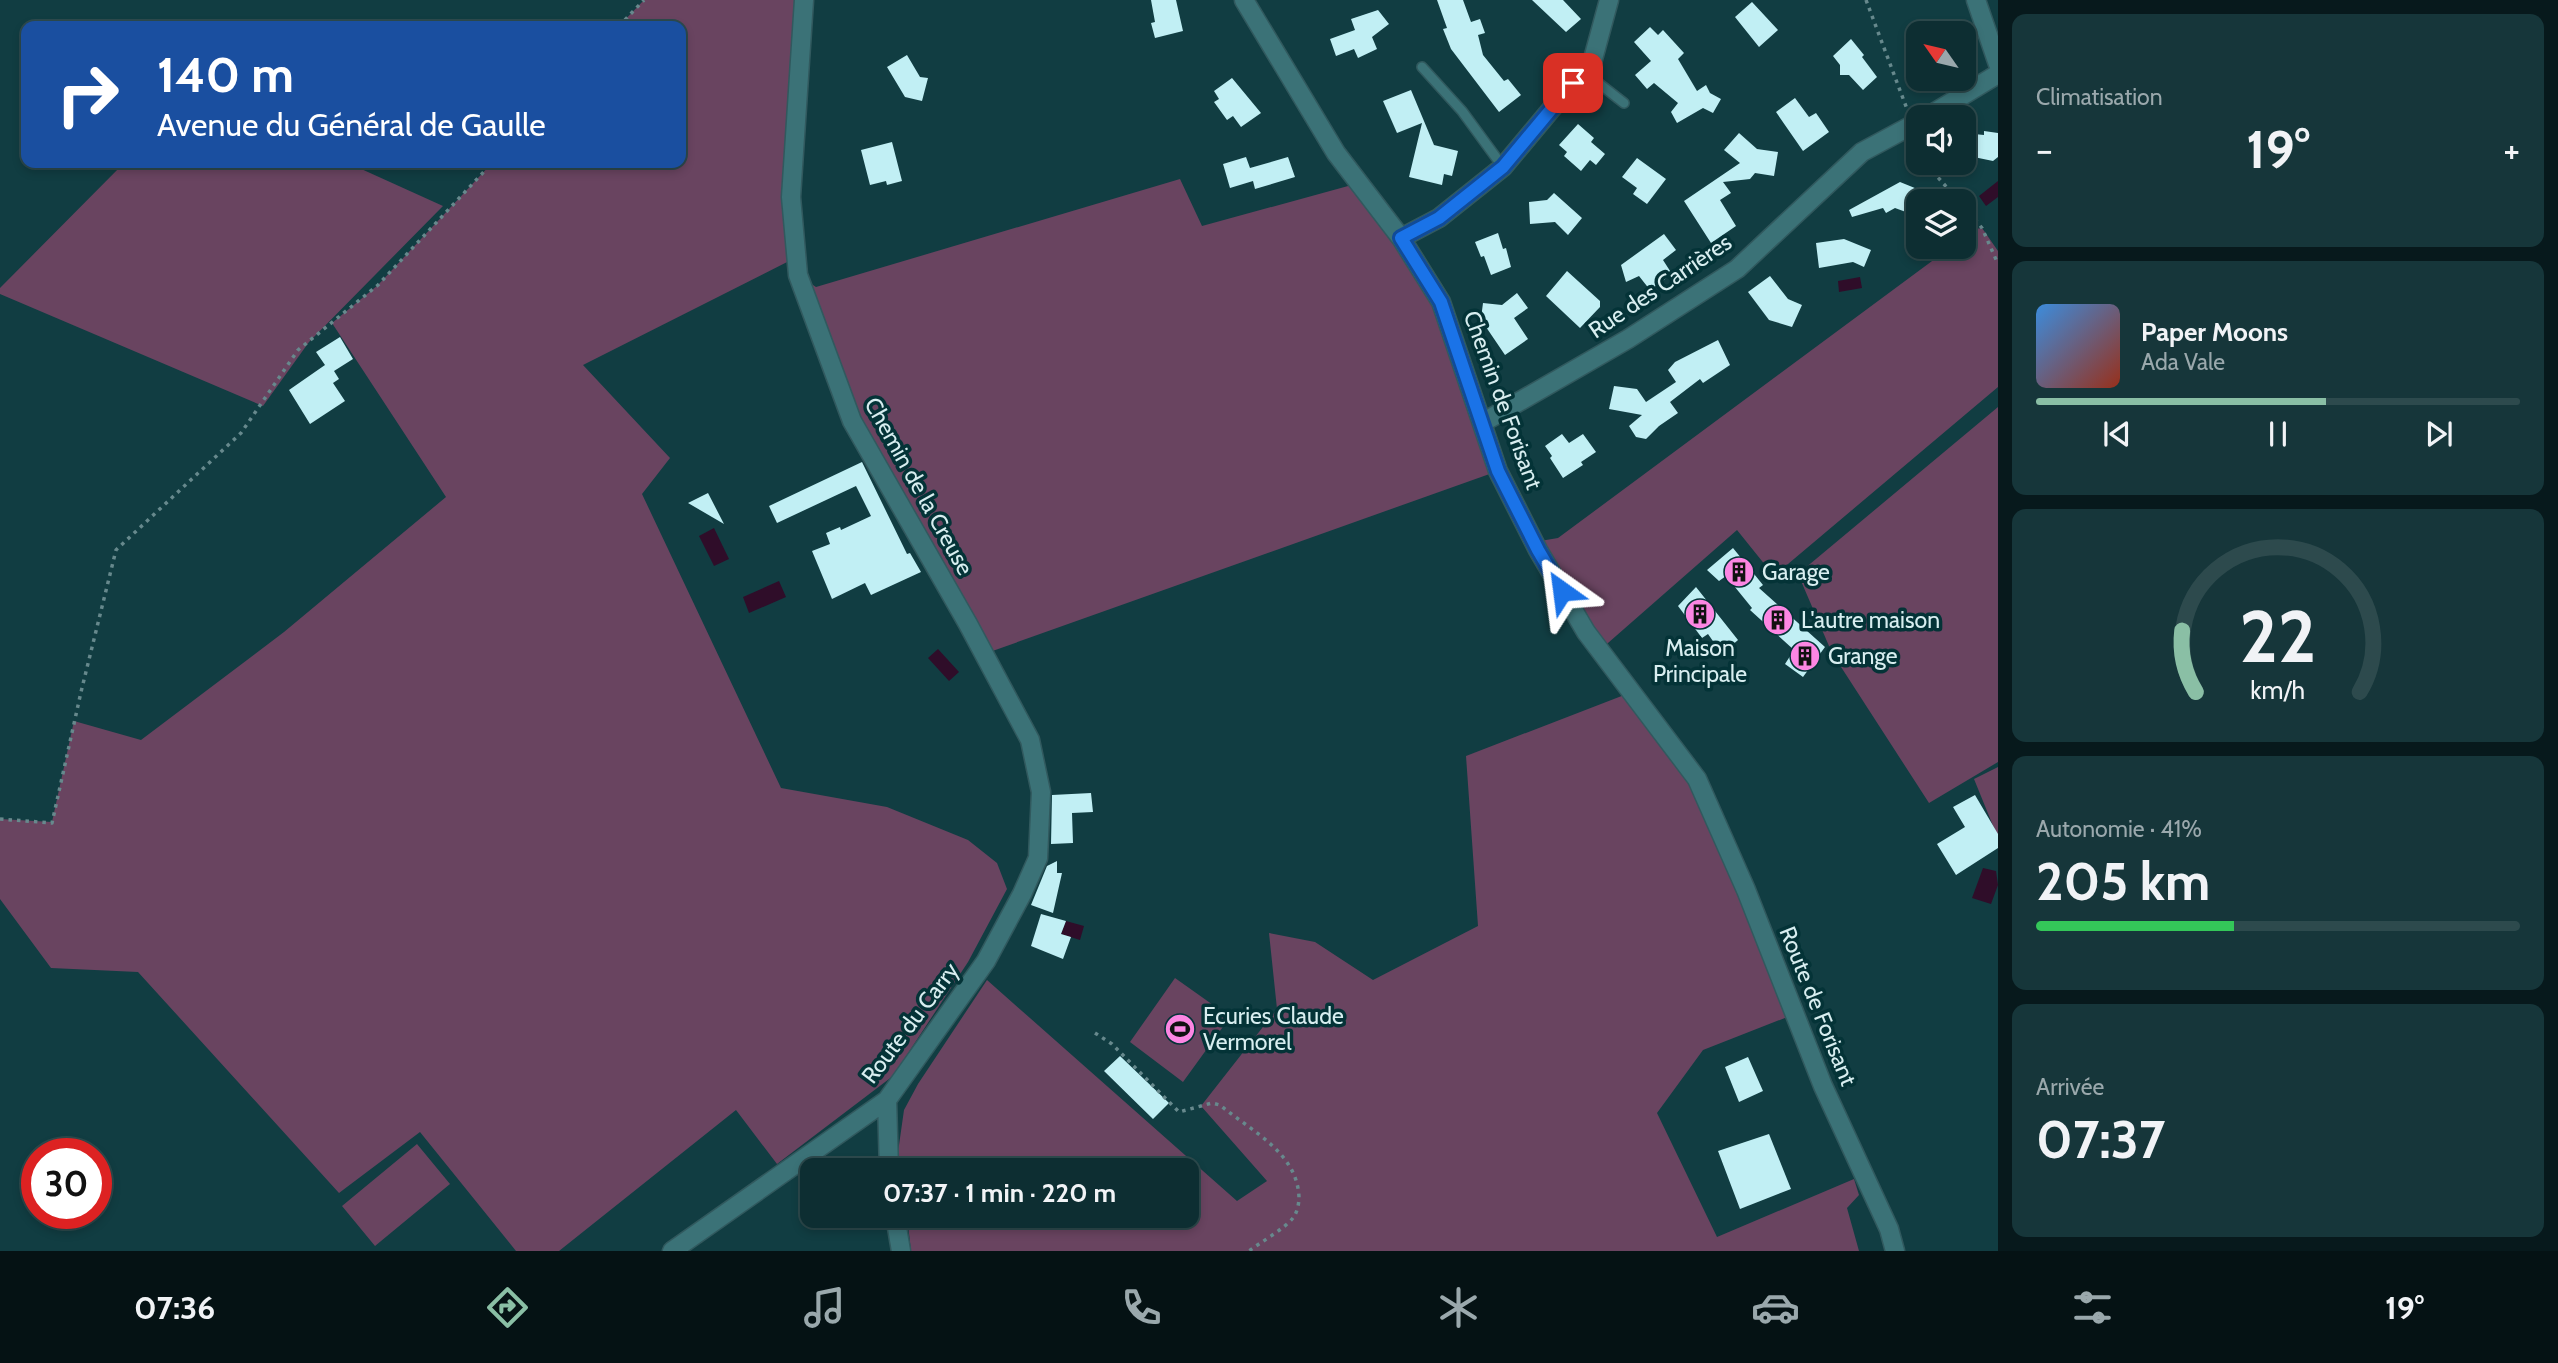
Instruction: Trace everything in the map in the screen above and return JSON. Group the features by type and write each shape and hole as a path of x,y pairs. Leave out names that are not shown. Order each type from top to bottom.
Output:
{"street":[{"name":"Chemin de la Creuse","path":"804,0 791,197 798,275 852,421 968,624 1030,740 1041,792 1038,858"},
{"name":"Chemin de Forisant","path":"1244,0 1336,153 1401,238 1441,302 1498,471 1586,632 1697,779"},
{"path":"1401,238 1439,218 1503,167 1593,59 1609,0"},
{"path":"1976,0 1998,64"},
{"name":"Rue des Carrières","path":"1948,105 1998,75"},
{"name":"Rue des Carrières","path":"1482,422 1628,339 1737,269 1862,152 1906,129"},
{"name":"Route de Forisant","path":"1697,779 1746,890 1823,1086 1889,1229 1895,1251"},
{"name":"Route du Carry","path":"672,1251 887,1100 986,961 1038,858"},
{"path":"887,1100 889,1158"},
{"path":"897,1228 901,1251"}],"lane":[{"path":"1422,67 1462,111 1503,167"},
{"path":"1583,71 1624,103"}],"path":[{"path":"625,21 644,0"},
{"path":"1866,0 1912,105"},
{"path":"0,819 52,823 80,692 116,550 241,433 298,350 377,285 487,168"},
{"path":"1936,175 1948,189"},
{"path":"1976,221 1998,264"},
{"path":"1095,1033 1112,1044 1179,1112 1212,1103 1220,1105 1279,1150 1290,1165 1298,1186 1299,1203 1293,1218 1249,1251"}],"shaded area":[{"path":"644,0 804,0 797,257 583,365 670,458 642,494 781,788 887,807 968,840 997,863 1007,889 968,962 893,1076 777,1164 736,1110 559,1251 516,1251 420,1132 339,1193 138,972 51,968 0,899 0,819 52,822 74,721 141,740 284,632 446,497 332,323 378,285 487,168 686,168 686,21 624,21"},
{"path":"119,168 359,168 443,206 309,342 263,406 0,294 0,288"},
{"path":"1180,179 1202,226 1359,183 1441,302 1498,471 984,654 852,421 798,275 816,287"},
{"path":"1998,181 1998,197 1986,206 1979,196"},
{"path":"1982,228 1998,251 1998,387 1788,564 1770,571 1737,530 1600,650 1534,542 1558,538 1935,259 1976,259 1976,229"},
{"path":"1860,277 1862,288 1839,292 1838,281"},
{"path":"1998,407 1998,762 1929,803 1832,653 1798,574"},
{"path":"714,528 729,559 714,566 699,536"},
{"path":"779,581 786,597 749,613 743,597"},
{"path":"938,649 959,672 949,681 928,658"},
{"path":"1632,692 1697,779 1795,1014 1703,1050 1657,1113 1717,1237 1854,1179 1859,1195 1847,1208 1859,1251 911,1251 908,1228 1199,1228 1199,1167 1237,1201 1267,1181 1201,1106 1277,1009 1269,933 1315,942 1373,980 1478,926 1466,756"},
{"path":"1998,767 1998,838 1974,779"},
{"path":"1983,868 1996,871 1998,885 1991,904 1972,898"},
{"path":"1066,921 1084,926 1080,940 1061,934"},
{"name":"Ecuries Claude Vermorel","path":"1175,978 1230,1017 1183,1082 1130,1042"},
{"path":"987,980 1188,1158 899,1158 904,1110 918,1084"},
{"path":"417,1144 450,1184 375,1246 342,1206"}],"building":[{"path":"1151,0 1176,0 1183,31 1155,38 1151,23 1155,22"},
{"path":"1437,0 1463,0 1471,22 1480,19 1485,33 1478,35 1483,55 1504,81 1508,79 1521,95 1499,112 1451,49 1443,29 1447,28"},
{"path":"1532,0 1563,0 1581,19 1566,32"},
{"path":"1752,2 1778,30 1759,47 1735,17"},
{"path":"1378,10 1389,24 1372,37 1377,49 1358,58 1354,49 1336,56 1330,39 1355,30 1351,19"},
{"path":"1650,27 1658,35 1663,30 1684,53 1678,59 1697,91 1706,85 1710,93 1721,99 1713,113 1703,108 1677,123 1671,112 1678,103 1654,83 1647,89 1635,75 1651,61 1634,42"},
{"path":"1851,39 1877,77 1863,90 1849,75 1840,75 1840,65 1833,56"},
{"path":"907,55 920,77 928,78 922,101 905,97 887,67"},
{"path":"1232,78 1261,113 1241,127 1233,116 1227,120 1214,102 1219,99 1214,91"},
{"path":"1411,90 1434,145 1458,151 1452,176 1444,174 1442,185 1409,177 1422,123 1397,133 1383,101"},
{"path":"1795,98 1809,117 1816,113 1829,132 1803,151 1776,112"},
{"path":"1578,124 1594,138 1591,142 1605,154 1596,165 1590,160 1581,171 1564,156 1567,152 1559,145"},
{"path":"1984,131 1998,133 1998,157 1993,161 1976,157 1976,134 1984,135"},
{"path":"1739,133 1757,149 1778,152 1774,176 1755,173 1750,179 1723,182 1731,193 1720,200 1736,226 1711,243 1684,201 1740,163 1724,150"},
{"path":"892,142 902,181 887,185 886,181 870,185 861,150"},
{"path":"1246,157 1250,168 1288,157 1295,177 1255,189 1253,181 1230,188 1223,164"},
{"path":"1637,158 1666,179 1647,204 1633,194 1637,188 1622,177"},
{"path":"1900,182 1917,189 1906,189 1906,212 1895,208 1886,213 1883,208 1852,217 1849,210"},
{"path":"1554,193 1582,218 1568,235 1555,222 1530,224 1529,202 1547,200"},
{"path":"1498,233 1503,249 1506,248 1511,267 1491,275 1475,242"},
{"path":"1664,234 1676,250 1663,260 1672,274 1650,290 1639,276 1626,282 1621,265"},
{"path":"1844,239 1871,250 1864,267 1853,262 1819,268 1816,243"},
{"path":"1567,271 1600,301 1600,307 1580,328 1546,296"},
{"path":"1770,276 1788,299 1802,305 1792,327 1769,320 1748,292"},
{"path":"1517,293 1528,308 1514,318 1528,339 1505,355 1486,327 1480,326 1483,303 1502,305"},
{"path":"340,337 353,359 334,371 339,379 333,383 345,401 310,424 289,390 325,365 316,352"},
{"path":"1718,340 1730,365 1703,383 1700,379 1670,402 1678,413 1646,439 1636,437 1629,426 1642,415 1609,409 1614,386 1637,389 1646,402 1676,382 1668,370 1675,362"},
{"path":"1562,434 1569,443 1583,434 1596,452 1581,462 1583,465 1563,478 1545,446"},
{"path":"862,462 907,554 910,553 921,572 871,595 865,583 832,599 812,551 830,544 826,533 840,527 841,530 871,516 856,486 777,523 769,506"},
{"path":"708,493 724,524 688,503"},
{"path":"1733,548 1763,585 1759,588 1825,647 1803,677 1785,664 1794,650 1750,610 1752,608 1726,576 1719,581 1707,570"},
{"name":"Maison Principale","path":"1696,587 1738,640 1722,654 1708,634 1702,638 1678,606"},
{"path":"1091,793 1093,812 1072,813 1073,843 1051,844 1052,795"},
{"path":"1975,795 1998,834 1998,848 1956,875 1937,844 1965,827 1953,807"},
{"path":"1057,861 1057,873 1062,873 1053,913 1031,905 1047,866"},
{"path":"1041,914 1066,921 1061,934 1071,937 1063,959 1031,946"},
{"name":"Ecuries Claude Vermorel","path":"1120,1056 1169,1103 1153,1119 1104,1071"},
{"path":"1748,1057 1763,1091 1739,1102 1725,1067"},
{"path":"1769,1134 1791,1189 1740,1209 1718,1151"}],"place":[{"name":"Garage","path":"1739,572"},
{"name":"Maison Principale","path":"1700,614"},
{"name":"L'autre maison","path":"1778,620"},
{"name":"Grange","path":"1805,656"},
{"name":"Ecuries Claude Vermorel","path":"1180,1029"}],"route":[{"path":"1562,591 1498,471 1441,302 1401,238 1439,218 1503,167 1573,83"}]}
